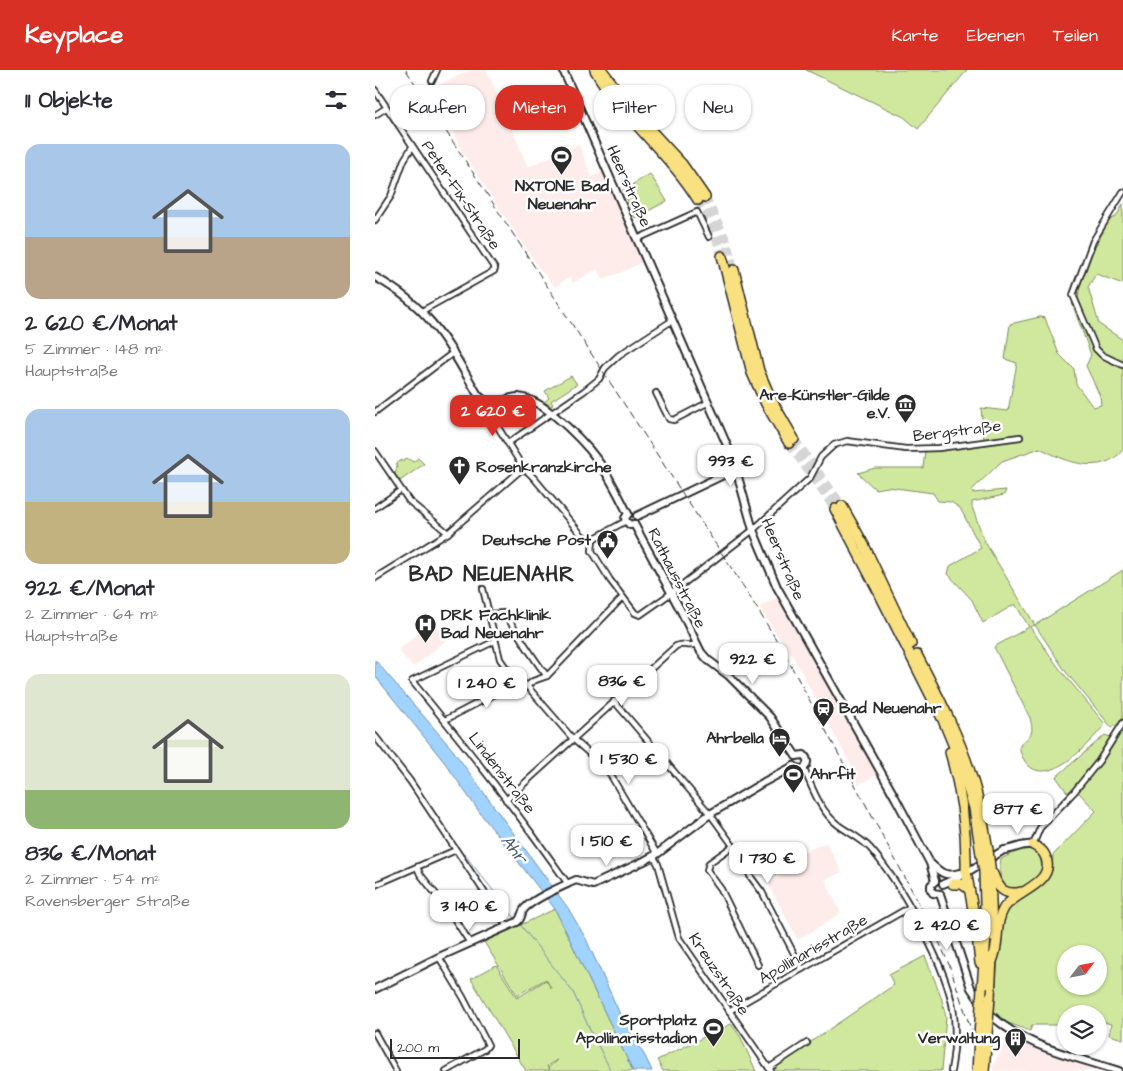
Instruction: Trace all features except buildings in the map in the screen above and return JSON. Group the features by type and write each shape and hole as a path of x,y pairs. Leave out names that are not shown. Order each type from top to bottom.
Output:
{"highway":[{"path":"595,70 628,116 702,198 682,164 632,110 602,70"},
{"path":"722,256 753,373 766,404 791,441 759,371 734,270"},
{"path":"984,1071 992,961 987,869 985,852 979,802 971,773 957,736 864,545 838,508 943,720 967,784 985,852"},
{"path":"943,720 956,775 964,827 966,874 976,926 982,988"},
{"path":"992,961 995,954 1000,918 1004,908 1022,892 1041,880 1047,869 1047,860 1043,852 1033,845"},
{"path":"987,869 1002,890 1011,894 1022,892"},
{"path":"977,1071 987,869"},
{"path":"947,886 962,884 969,889"}],"main road":[{"name":"Heerstraße","path":"563,70 709,402 736,469 753,530 777,587 896,799 930,863 935,881"},
{"path":"375,277 408,297 443,334 478,394 484,400 492,404 517,397 529,400 551,413 584,442 593,452 612,482 628,514"},
{"path":"637,516 736,469"},
{"path":"628,514 633,513 637,516"},
{"path":"628,514 625,518 629,525 634,524 637,516"},
{"name":"Rathausstraße","path":"634,524 704,656 729,675 770,717 796,756"},
{"path":"802,754 807,758 807,764 803,768 798,769 794,766 793,760 796,756 802,754"},
{"path":"375,989 518,921 525,908 576,880 593,885 655,855 709,814 794,766"},
{"path":"940,894 959,877 1004,850 1023,845 1033,845"},
{"path":"930,863 943,874 966,874"},
{"path":"940,894 935,894 931,890 932,884 935,881 947,886"},
{"path":"940,894 971,988 997,1022 1011,1032 1051,1050 1119,1071"}],"street":[{"path":"432,81 437,70"},
{"name":"Peter-Fix-Straße","path":"375,90 495,269 422,311"},
{"path":"375,115 387,108"},
{"path":"375,220 391,196 404,160 412,146"},
{"path":"1123,192 1093,241 1073,295 1096,350 1123,365"},
{"path":"637,239 697,212 709,237"},
{"path":"508,443 584,391 599,378 605,368 619,355 673,320"},
{"path":"375,412 454,352"},
{"path":"656,393 669,419 674,420 709,402"},
{"path":"492,404 491,416 522,469 534,478 584,537 593,539 626,521"},
{"name":"Bergstraße","path":"622,598 635,614 642,614 753,530 810,478 821,457 834,445 847,441 906,450 939,448 1020,437"},
{"path":"375,450 409,501 448,533"},
{"path":"375,578 448,533 522,469"},
{"path":"375,508 401,490"},
{"path":"527,686 533,681 547,676 622,598 592,551 593,539"},
{"name":"Kreuzstraße","path":"483,589 500,659 507,670 527,686 573,739 607,769 655,855 679,938 770,1069"},
{"path":"489,614 504,613 547,676"},
{"name":"Lindenstraße","path":"495,641 412,680 506,800 565,886"},
{"path":"506,800 679,644 689,646 696,644"},
{"path":"445,720 520,681"},
{"path":"614,701 709,814 747,865 750,876 761,892 803,969"},
{"path":"1033,845 1040,828 1074,792 1099,761 1123,723"},
{"path":"375,736 410,781 507,926"},
{"path":"803,768 811,787 828,815 870,848 896,884 939,966 952,1004 955,1027 951,1071"},
{"path":"733,846 709,863 707,870 721,889 758,965"},
{"path":"375,885 456,850"},
{"path":"417,867 420,874 450,912 470,943"},
{"name":"Apollinarisstraße","path":"729,1011 909,907"},
{"path":"439,957 463,997 488,1045 485,1049 446,1071"},
{"path":"375,1033 397,1071"},
{"path":"770,1069 807,1043"}],"shaded area":[{"path":"470,70 487,70 495,89 495,130 512,130 528,167 579,144 592,177 602,172 644,261 603,279 597,269 573,283 570,277 555,287 539,268 461,150 452,130 485,130 485,85 439,85"},
{"path":"778,597 877,775 858,785 855,773 788,647 777,635 759,607"},
{"name":"DRK Fachklinik Bad Neuenahr","path":"435,621 446,640 414,667 398,650"},
{"path":"826,842 842,872 825,880 841,913 798,940 768,884 780,877 774,866"},
{"path":"1009,1036 1026,1045 1107,1071 993,1071 992,1067"}],"green space":[{"path":"806,70 967,70 918,129 904,117"},
{"path":"650,174 667,201 635,218 623,190"},
{"path":"1123,204 1123,284 1096,274 1088,287 1099,324 1123,340 1123,450 1114,458 1104,463 1083,464 1061,458 1040,448 1002,461 972,490 973,493 1006,490 1004,495 972,502 972,507 985,542 1035,625 1030,627 1059,668 1105,724 1091,741 1070,759 1059,766 1038,771 1029,766 1020,750 1020,745 1032,731 1030,718 994,647 1029,627 1015,604 983,623 972,600 948,574 950,566 981,548 960,508 951,502 938,501 933,493 888,487 875,489 858,473 875,468 923,468 925,451 984,442 981,408 1008,411 1017,363 1005,359 1010,324 1040,317 1045,318 1059,354 1074,369 1076,384 1093,407 1101,405 1100,396 1086,366 1091,355 1072,303 1078,301 1085,269 1094,249 1109,220 1116,217"},
{"path":"571,376 577,384 551,401 553,405 551,406 544,402 549,398 545,391"},
{"path":"407,458 413,462 418,458 424,464 400,481 395,474 396,464 402,460 403,462"},
{"path":"1123,570 1123,720 1112,728 1066,672 1035,625"},
{"path":"1123,730 1123,1039 1109,1035 1111,1024 1107,1023 1107,1005 1057,1005 1057,1025 1032,1025 1030,1031 1003,1021 994,1013 1000,929 1008,909 1046,882 1052,870 1053,855 1096,811 1079,793 1067,792 1056,777 1105,735 1116,739"},
{"path":"1023,848 1033,851 1039,856 1042,872 1028,885 1011,890 1004,883 1001,876 1001,859"},
{"path":"555,909 633,1071 551,1071 548,1068 557,1060 547,1066 549,1071 526,1071 471,979 496,965 517,998 546,980 551,988 546,979 517,995 484,942"},
{"path":"925,956 941,996 946,1017 941,1071 777,1071 774,1067 894,985 889,975"},
{"name":"Sportplatz Apollinarisstadion","path":"731,1024 740,1036 756,1071 663,1071 657,1060"}],"water":[{"name":"Ahr","path":"375,660 452,749 568,908 586,939 620,1014 652,1071 633,1071 555,909 480,813 445,763 375,676"}],"waterway":[{"path":"464,854 508,909"},
{"path":"512,914 516,920"},
{"path":"519,923 573,992 611,1071"}],"tunnel":[{"path":"705,197 726,240 734,270"},
{"path":"698,200 713,228 722,256"},
{"path":"794,439 842,506"},
{"path":"789,443 835,509"}],"railway":[{"path":"406,70 745,589 782,649 937,937 950,967 985,1071"}],"place":[{"name":"NXTONE Bad Neuenahr","path":"562,176"},
{"name":"Are-Künstler-Gilde e.V.","path":"906,423"},
{"name":"Rosenkranzkirche","path":"460,486"},
{"name":"Deutsche Post","path":"607,559"},
{"name":"DRK Fachklinik Bad Neuenahr","path":"425,643"},
{"name":"Bad Neuenahr","path":"823,727"},
{"name":"Ahrbella","path":"780,757"},
{"name":"Ahrfit","path":"794,793"},
{"name":"Sportplatz Apollinarisstadion","path":"713,1048"},
{"name":"Verwaltung","path":"1016,1057"}],"district":[{"name":"BAD NEUENAHR","path":"492,574"}]}
